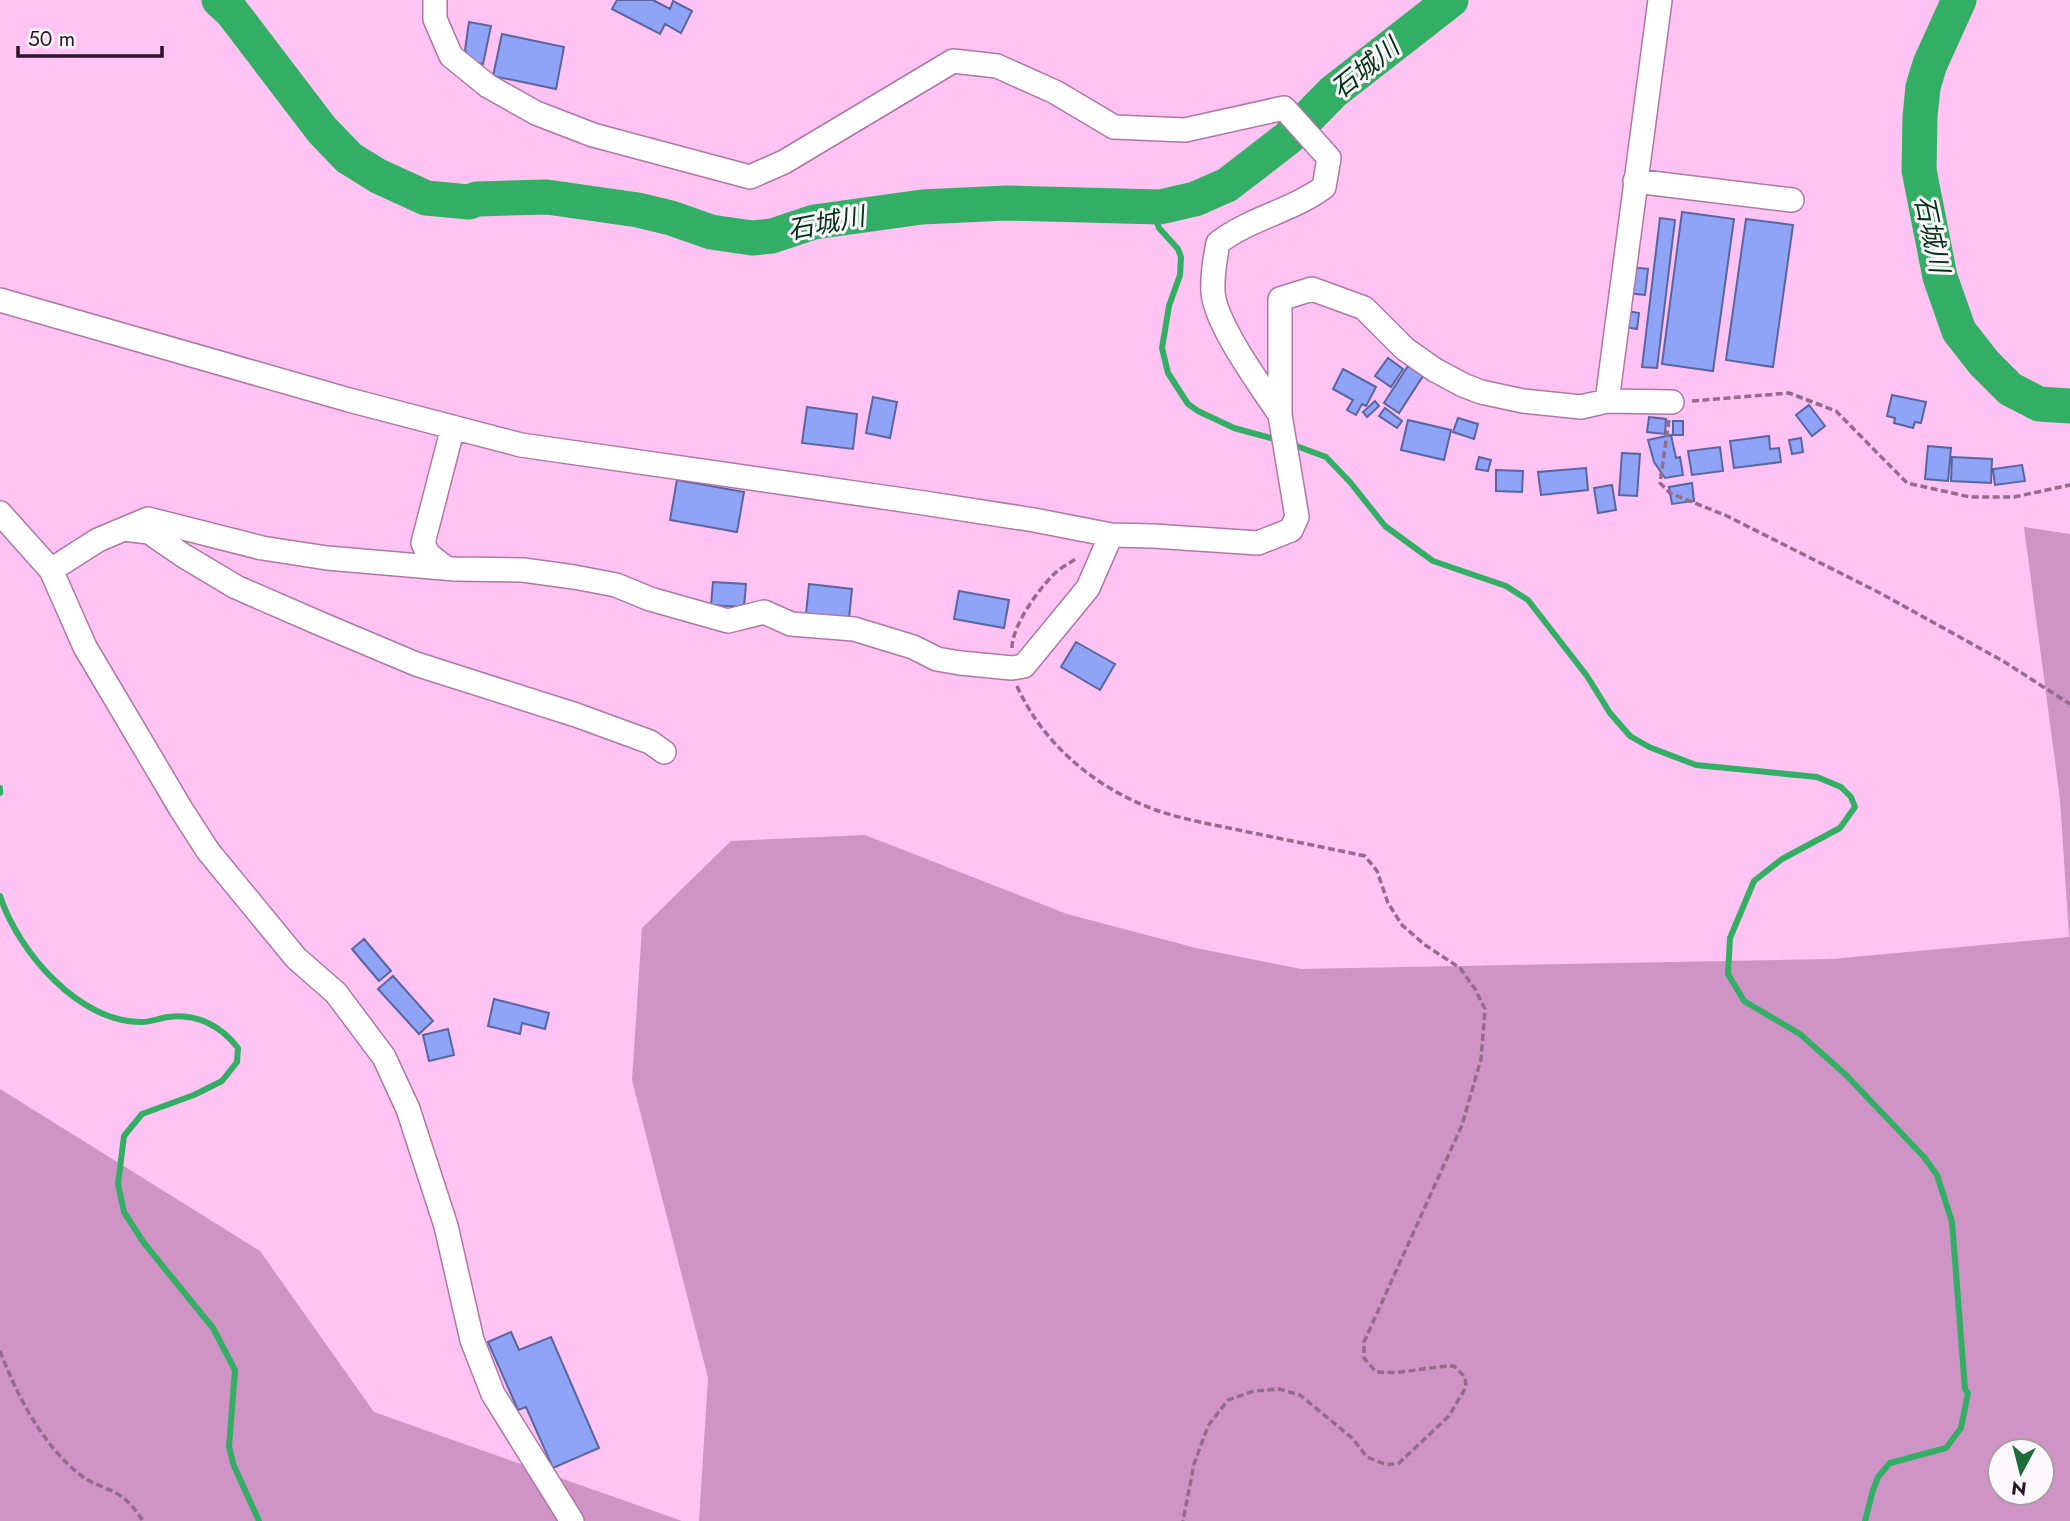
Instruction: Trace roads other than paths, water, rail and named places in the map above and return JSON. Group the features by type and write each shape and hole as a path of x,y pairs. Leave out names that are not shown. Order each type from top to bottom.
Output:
{"street":[{"path":"435,0 435,19 451,56 488,86 536,113 593,135 750,177 784,162 953,61 997,66 1055,92 1114,127 1185,130 1284,108 1329,158 1324,187 1306,200 1234,230 1218,243 1213,268 1213,295 1230,338 1280,415"},
{"path":"1607,401 1660,0"},
{"path":"1635,181 1792,200"},
{"path":"0,300 349,400 521,445 965,509 1111,535 1258,543 1291,530 1297,517 1280,415 1280,299 1312,289 1364,308 1405,349 1435,370 1481,392 1523,401 1581,407 1607,401 1672,402"},
{"path":"446,568 428,554 423,543 453,427"},
{"path":"0,513 51,570 85,647 208,851 296,958 336,993 384,1057 408,1109 446,1226 472,1340 493,1394 572,1521"},
{"path":"51,570 98,540 148,519 262,548 327,558 446,568 523,570 616,584 650,599 728,621 764,612 791,624 854,629 914,647 937,659 1012,668 1024,666 1076,606 1088,589 1111,535"},
{"path":"124,529 149,532 236,587 416,664 576,715 650,742 664,752"}],"waterway":[{"name":"石城川","path":"219,0 232,12 322,130 349,158 378,176 426,198 469,202 477,199 547,197 638,210 711,232 752,238 772,236 814,222 922,207 1006,203 1160,207 1195,199 1227,185 1288,138 1333,92 1451,0"},
{"name":"石城川","path":"1959,0 1930,64 1923,87 1920,117 1919,170 1940,277 1959,331 1984,363 2010,389 2039,404 2070,406"},
{"path":"1151,206 1159,228 1178,249 1181,257 1180,275 1169,306 1162,348 1168,373 1188,404 1198,411 1234,428 1278,440"},
{"path":"1291,444 1326,457 1385,526 1433,561 1506,586 1528,600 1587,676 1610,713 1630,736 1649,747 1696,765 1817,777 1841,787 1851,797 1855,807 1840,828 1782,859 1754,881 1730,938 1728,974 1744,1001 1800,1034 1846,1075 1924,1157 1937,1175 1952,1222 1965,1389 1968,1393 1961,1428 1946,1448 1890,1463 1878,1477 1865,1521"},
{"path":"0,788 0,793"},
{"path":"0,896 21,939 36,960 74,997 119,1019 142,1022 179,1016 198,1019 216,1027 238,1048 237,1062 222,1081 194,1095 142,1114 124,1136 118,1184 124,1212 144,1243 213,1328 235,1370 229,1447 234,1466 259,1521"}]}
